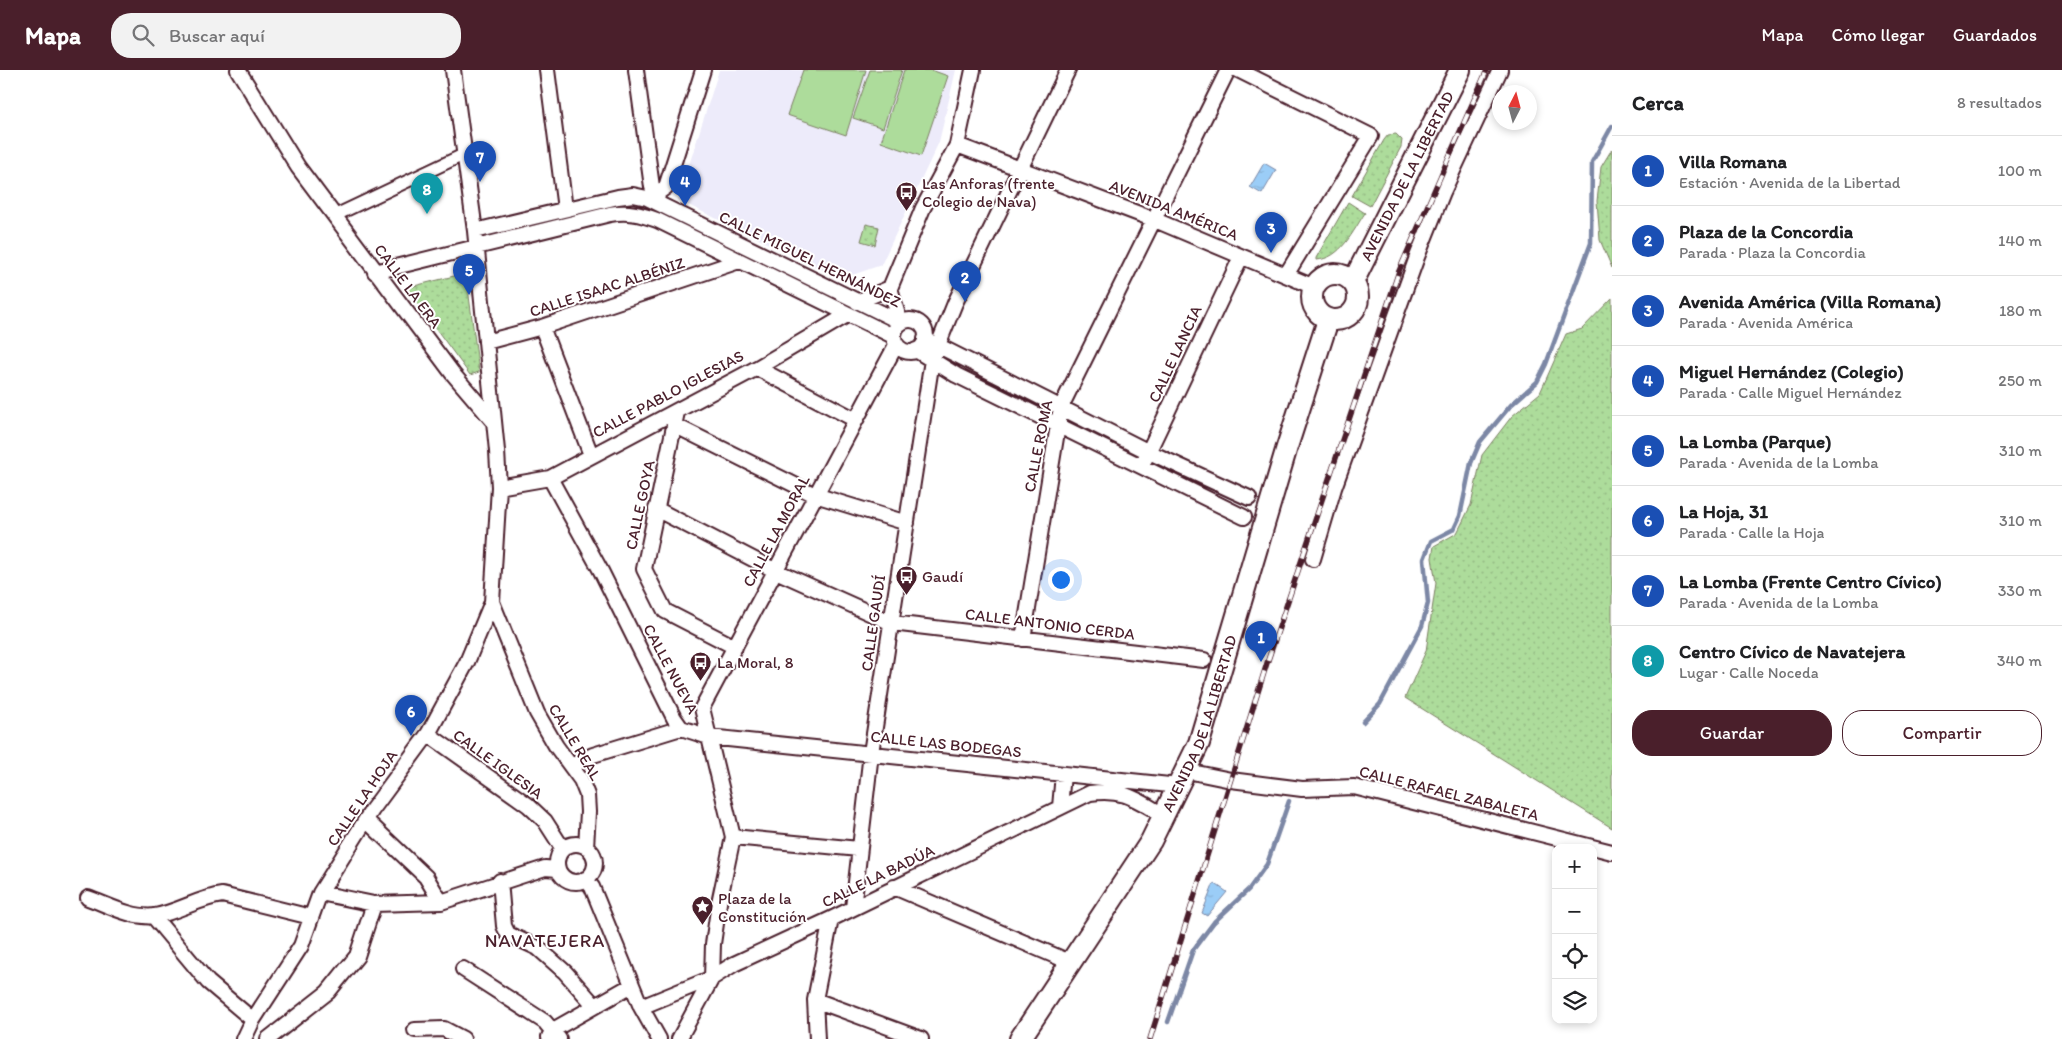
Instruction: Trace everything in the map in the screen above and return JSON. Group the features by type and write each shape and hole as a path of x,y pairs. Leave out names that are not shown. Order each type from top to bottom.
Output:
{"main road":[{"name":"AVENIDA DE LA LIBERTAD","path":"1353,282 1460,70"},
{"path":"1334,274 1348,278 1353,282 1358,295 1355,310 1344,319 1328,320 1322,317 1313,306 1312,295 1314,287 1321,278 1334,274"},
{"name":"AVENIDA DE LA LIBERTAD","path":"1020,1039 1152,841 1200,743 1284,454 1328,320"}],"street":[{"name":"CALLE LA ERA","path":"238,70 298,167 336,215 375,272 453,374 494,422"},
{"name":"CALLE LA HOJA","path":"244,1039 253,1020 301,946 320,894 367,821 372,810 428,734 467,662 492,602 499,487 475,231 454,70"},
{"path":"547,70 565,209"},
{"path":"636,70 652,187 658,197 666,187 704,70"},
{"path":"900,322 890,288 923,208 957,145 973,70"},
{"path":"1068,70 931,342 916,350 902,350 895,340 895,328 900,322 915,320 922,325 931,342 1149,452 1249,498"},
{"name":"CALLE ROMA","path":"1023,639 1060,408 1228,70"},
{"path":"1238,70 1371,136 1286,275"},
{"path":"1313,559 1334,488 1442,192 1500,70"},
{"name":"AVENIDA AMÉRICA","path":"957,145 1155,220 1314,287"},
{"path":"336,215 465,154"},
{"name":"CALLE MIGUEL HERNÁNDEZ","path":"475,231 565,209 633,196 658,197 857,302 900,322"},
{"name":"CALLE MIGUEL HERNÁNDEZ","path":"375,272 623,212 639,214 657,220 895,340"},
{"name":"CALLE LANCIA","path":"1141,467 1241,256"},
{"name":"CALLE ISAAC ALBÉNIZ","path":"486,342 542,327 739,261"},
{"path":"857,302 890,288"},
{"name":"CALLE PABLO IGLESIAS","path":"499,487 550,478 591,454 676,418 847,315"},
{"path":"542,327 591,454"},
{"name":"CALLE LA MORAL","path":"709,737 702,708 856,420 895,340"},
{"name":"CALLE GAUDÍ","path":"853,908 871,753 932,360 931,342"},
{"path":"916,350 956,375 1244,517"},
{"path":"757,368 856,420"},
{"path":"676,418 815,495 907,523"},
{"name":"CALLE GOYA","path":"676,418 644,569 666,612 735,648"},
{"name":"CALLE NUEVA","path":"550,478 601,571 674,718 682,728 709,737"},
{"name":"CALLE ANTONIO CERDA","path":"656,509 776,571 892,623 1204,660"},
{"name":"CALLE REAL","path":"492,602 536,713 556,746 581,780 586,795 588,812 586,847"},
{"path":"572,766 593,755 682,728"},
{"name":"CALLE IGLESIA","path":"428,734 528,805 545,821 563,849"},
{"path":"709,737 733,837 719,903 713,944 712,978"},
{"name":"CALLE LAS BODEGAS","path":"709,737 1115,780 1183,779"},
{"path":"1060,808 1063,774"},
{"name":"CALLE RAFAEL ZABALETA","path":"1183,779 1231,780 1302,789 1354,787 1612,852"},
{"path":"1090,793 1115,780"},
{"name":"CALLE LA BADÚA","path":"641,1007 712,978 734,964 832,919 894,887 1090,793 1103,791 1127,794 1165,816"},
{"path":"367,821 426,877 441,902"},
{"path":"733,837 859,849"},
{"path":"578,844 586,847 592,853 594,868 585,879 572,881 565,878 558,869 557,860 563,849 578,844"},
{"path":"320,894 374,904 441,902 500,881 545,868 558,869"},
{"path":"585,879 592,887 641,1007 659,1039"},
{"path":"500,881 504,926 508,934 538,948 565,972 595,1006"},
{"path":"894,887 1072,963"},
{"path":"88,898 136,915 153,916 210,897 222,895 311,917"},
{"path":"268,1039 328,992 357,956 374,904"},
{"path":"153,916 208,982 253,1020"},
{"path":"817,1039 815,1000 832,919"},
{"path":"463,969 545,1022 553,1036 595,1006 632,985"},
{"name":"CALLE LA BADÚA","path":"679,1039 712,978"},
{"path":"815,1000 921,1039"},
{"path":"416,1030 444,1029 463,1039"}],"shaded area":[{"path":"719,70 956,70 939,142 881,265 841,279 678,200"}],"green space":[{"path":"803,70 866,70 846,135 787,115"},
{"path":"870,70 902,70 883,128 853,118"},
{"path":"904,70 931,70 948,76 921,156 881,142"},
{"path":"1396,134 1402,140 1401,147 1370,206 1352,196 1384,140 1388,135"},
{"path":"1612,149 1612,268 1600,240 1597,201 1601,167"},
{"path":"1348,202 1365,213 1351,236 1333,255 1316,260 1316,258"},
{"path":"866,224 879,227 875,245 861,241"},
{"path":"466,273 479,372 470,375 406,288"},
{"path":"1612,298 1612,828 1405,698 1426,651 1436,583 1432,558 1434,546 1457,533 1471,505 1482,455 1512,416 1540,393 1566,334 1582,329"}],"water":[{"path":"1264,163 1276,170 1262,194 1250,187"},
{"path":"1214,883 1227,892 1207,916 1202,913"}],"waterway":[{"path":"1363,722 1380,704 1422,626 1428,603 1424,559 1431,541 1454,529 1460,516 1471,463 1480,442 1511,405 1537,382 1546,364 1591,243 1592,162 1612,126"},
{"path":"1168,1022 1193,950 1214,922 1249,889 1267,864 1289,801"}],"railway":[{"path":"1150,1039 1267,663 1399,271 1487,70"}],"place":[{"name":"La Lomba (Frente Centro Cívico)","path":"480,182"},
{"name":"Miguel Hernández (Colegio)","path":"685,206"},
{"name":"Las Anforas (frente Colegio de Nava)","path":"906,211"},
{"name":"Centro Cívico de Navatejera","path":"427,214"},
{"name":"Avenida América (Villa Romana)","path":"1271,253"},
{"name":"La Lomba (Parque)","path":"469,295"},
{"name":"Plaza de la Concordia","path":"965,302"},
{"name":"Gaudí","path":"906,595"},
{"name":"Villa Romana","path":"1261,662"},
{"name":"La Moral, 8","path":"701,681"},
{"name":"La Hoja, 31","path":"411,736"},
{"name":"Plaza de la Constitución","path":"702,926"}],"district":[{"name":"NAVATEJERA","path":"545,940"}]}
